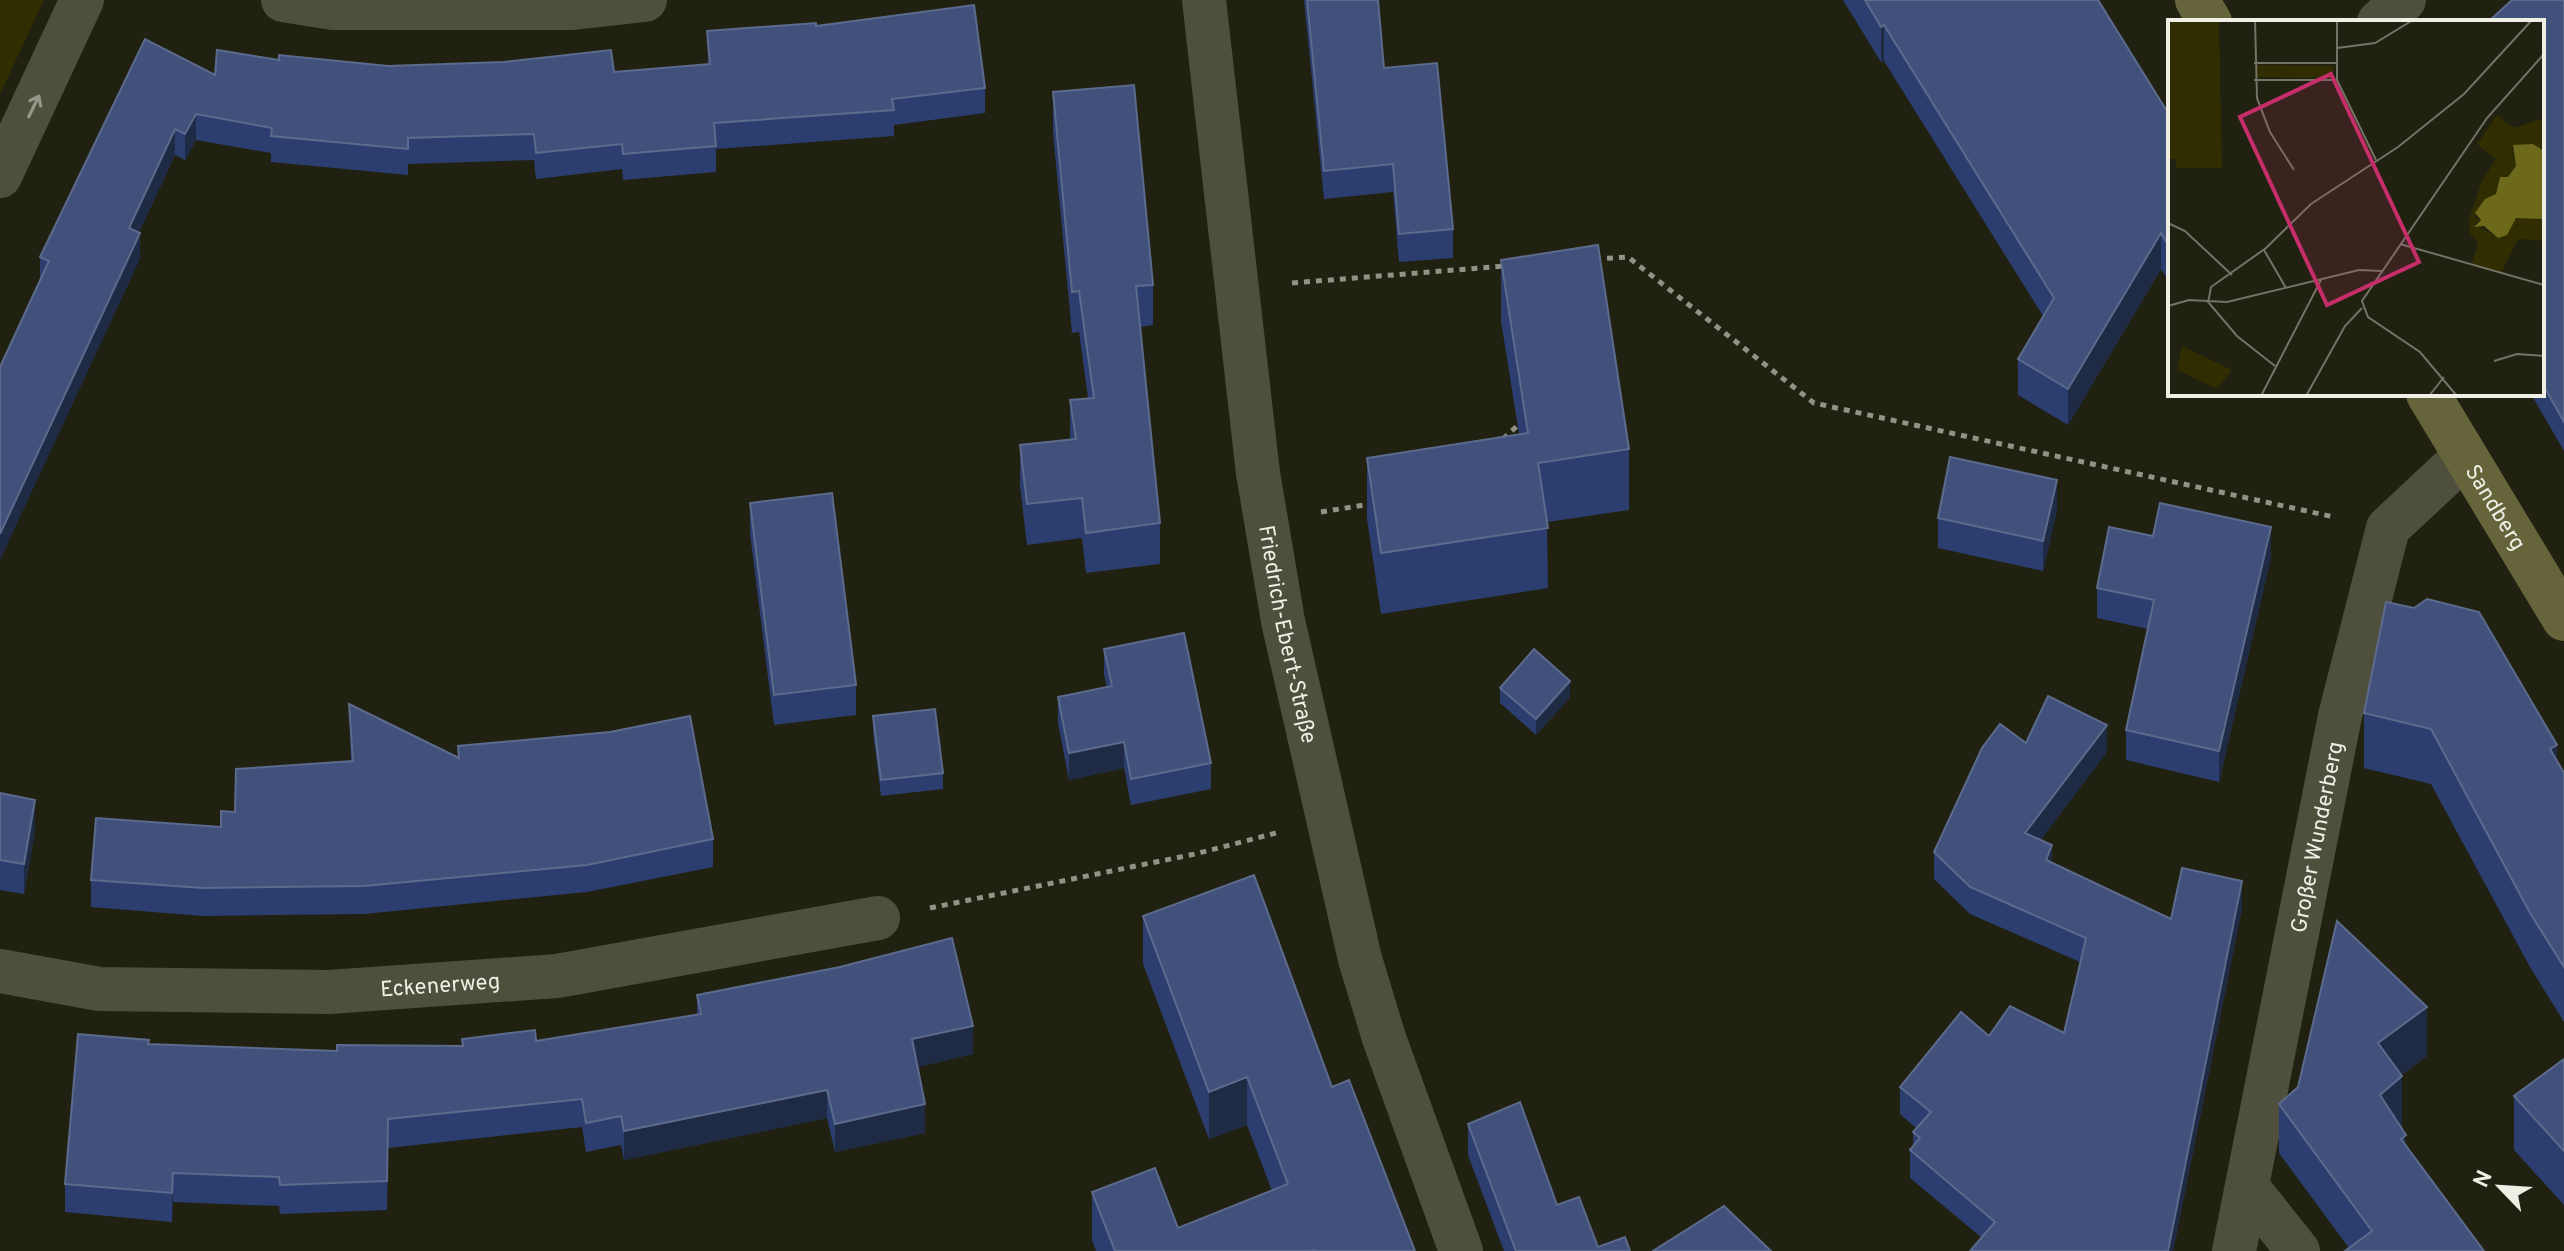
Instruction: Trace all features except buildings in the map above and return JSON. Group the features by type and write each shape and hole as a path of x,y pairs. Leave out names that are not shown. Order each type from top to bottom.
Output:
{"main road":[{"path":"2197,0 2209,20"},
{"name":"Sandberg","path":"2429,396 2564,619"}],"street":[{"path":"0,176 82,0"},
{"path":"283,0 333,8 573,8 645,0"},
{"name":"Friedrich-Ebert-Straße","path":"1204,0 1264,520 1353,932 1384,1038 1461,1251"},
{"path":"2381,20 2404,0"},
{"path":"2388,528 2465,456"},
{"name":"Großer Wunderberg","path":"2234,1251 2340,716 2388,528"},
{"name":"Eckenerweg","path":"0,971 99,989 329,992 557,976 878,918"},
{"path":"2248,1188 2298,1251"}],"path":[{"path":"1582,260 1628,257 1814,403 2388,528"},
{"path":"1239,287 1519,265"},
{"path":"1496,445 1517,426"},
{"path":"1264,520 1383,502"},
{"path":"878,918 1195,854 1327,819"}],"shaded area":[{"path":"0,0 44,0 0,94"}]}
